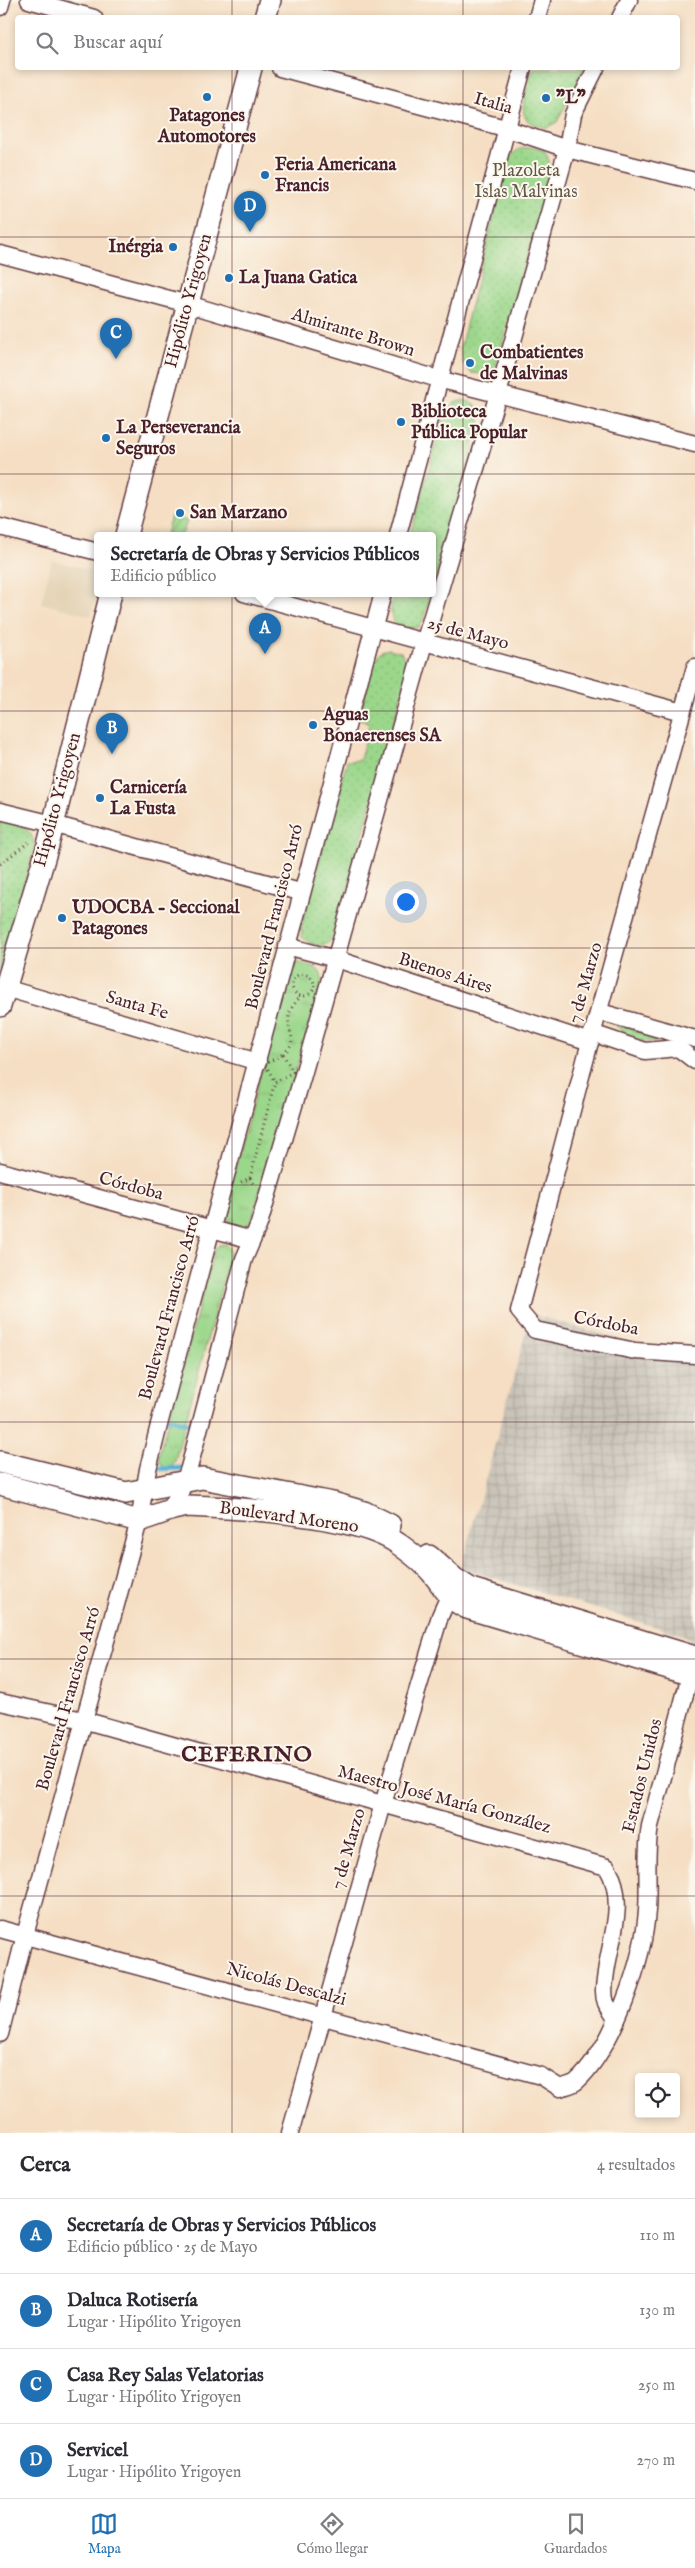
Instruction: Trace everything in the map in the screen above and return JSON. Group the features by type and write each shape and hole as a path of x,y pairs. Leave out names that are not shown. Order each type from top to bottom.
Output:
{"main road":[{"path":"266,15 270,0"},
{"name":"Hipólito Yrigoyen","path":"127,532 250,70"},
{"name":"Hipólito Yrigoyen","path":"2,997 53,824 110,597"},
{"name":"Boulevard Moreno","path":"0,1462 126,1494 184,1480 202,1478 234,1486 305,1496 364,1512 386,1522 407,1537 453,1588"},
{"path":"0,1484 139,1521"},
{"name":"Boulevard Moreno","path":"139,1521 187,1506 216,1507 326,1519 364,1528 386,1536 402,1546 432,1573 453,1588 471,1589 694,1666"}],"street":[{"path":"0,7 2,0"},
{"path":"29,0 83,15"},
{"path":"538,15 542,0"},
{"path":"622,15 629,0"},
{"name":"Italia","path":"288,70 505,128 566,149 695,181"},
{"path":"399,532 521,70"},
{"path":"167,1511 180,1493 244,1259 259,1224 336,959 424,643 498,394 566,149 573,114 595,70"},
{"name":"Almirante Brown","path":"0,254 188,304 438,379 695,444"},
{"path":"0,527 94,551"},
{"name":"25 de Mayo","path":"258,597 682,712"},
{"name":"Boulevard Francisco Arró","path":"0,2034 24,1935 139,1521 161,1416 258,1062 300,892 381,597"},
{"name":"7 de Marzo","path":"519,1311 591,1038 600,1012 695,667"},
{"path":"0,811 300,892"},
{"name":"Buenos Aires","path":"287,946 336,959 591,1038 645,1051 678,1048 695,1061"},
{"name":"Santa Fe","path":"2,997 258,1062"},
{"path":"600,1012 695,1039"},
{"name":"Córdoba","path":"0,1171 252,1240"},
{"name":"Córdoba","path":"519,1311 535,1330 635,1351 695,1355"},
{"name":"7 de Marzo","path":"290,2133 383,1804 440,1616 453,1588"},
{"name":"Estados Unidos","path":"560,2088 576,2082 598,2056 626,1999 641,1944 647,1910 646,1848 650,1826 694,1666"},
{"name":"Maestro José María González","path":"0,1702 83,1720 607,1867 613,1877 618,1896 604,1987 606,2002 616,2019"},
{"name":"Nicolás Descalzi","path":"0,1929 541,2076 560,2088"}],"path":[{"path":"0,864 30,841"},
{"path":"256,1191 250,1178 275,1081 265,1064 283,1054 291,1045 292,1034 288,1020 290,1010 300,996 308,995 313,989 312,978 306,974 299,974 292,982 294,992 300,996"},
{"path":"275,1081 293,1072 283,1054"},
{"path":"235,1185 250,1178"}],"shaded area":[{"path":"52,560 94,571 95,597 91,616 41,603"},
{"path":"531,1314 695,1361 695,1645 686,1636 461,1568"}],"green space":[{"path":"533,70 583,70 557,122 546,128 531,123 526,119 523,105"},
{"name":"Plazoleta Islas Malvinas","path":"532,147 545,151 549,161 550,176 496,366 488,374 471,373 463,363 460,348 509,158 519,149"},
{"path":"464,400 475,404 479,412 480,422 436,576 436,532 411,532 445,412 454,403"},
{"path":"171,516 187,521 183,532 167,532"},
{"path":"393,597 430,597 423,620 418,627 408,628 396,624 391,615"},
{"path":"389,649 401,652 409,667 335,936 327,943 319,946 302,937 301,927 347,761 360,760 369,724 359,718 375,659 381,651"},
{"path":"0,819 18,824 27,829 35,846 0,973"},
{"path":"300,963 316,968 322,977 322,982 251,1222 240,1227 230,1223 224,1210 288,971 293,964"},
{"path":"612,1023 670,1039 650,1042 638,1040"},
{"path":"225,1244 229,1248 230,1255 174,1464 170,1468 164,1468 158,1458 214,1251 219,1245"}],"waterway":[{"path":"164,1417 197,1426"},
{"path":"152,1469 186,1468"}],"place":[{"name":"Patagones Automotores","path":"207,97"},
{"name":"\"L\"","path":"546,98"},
{"name":"Feria Americana Francis","path":"265,175"},
{"name":"Servicel","path":"250,232"},
{"name":"Inérgia","path":"173,247"},
{"name":"La Juana Gatica","path":"229,278"},
{"name":"Casa Rey Salas Velatorias","path":"116,359"},
{"name":"Combatientes de Malvinas","path":"470,363"},
{"name":"Biblioteca Pública Popular","path":"401,422"},
{"name":"La Perseverancia Seguros","path":"106,438"},
{"name":"San Marzano","path":"180,513"},
{"name":"Secretaría de Obras y Servicios Públicos","path":"265,654"},
{"name":"Aguas Bonaerenses SA","path":"313,725"},
{"name":"Daluca Rotisería","path":"112,754"},
{"name":"Carnicería La Fusta","path":"100,798"},
{"name":"UDOCBA - Seccional Patagones","path":"62,918"}],"district":[{"name":"CEFERINO","path":"247,1755"}]}
